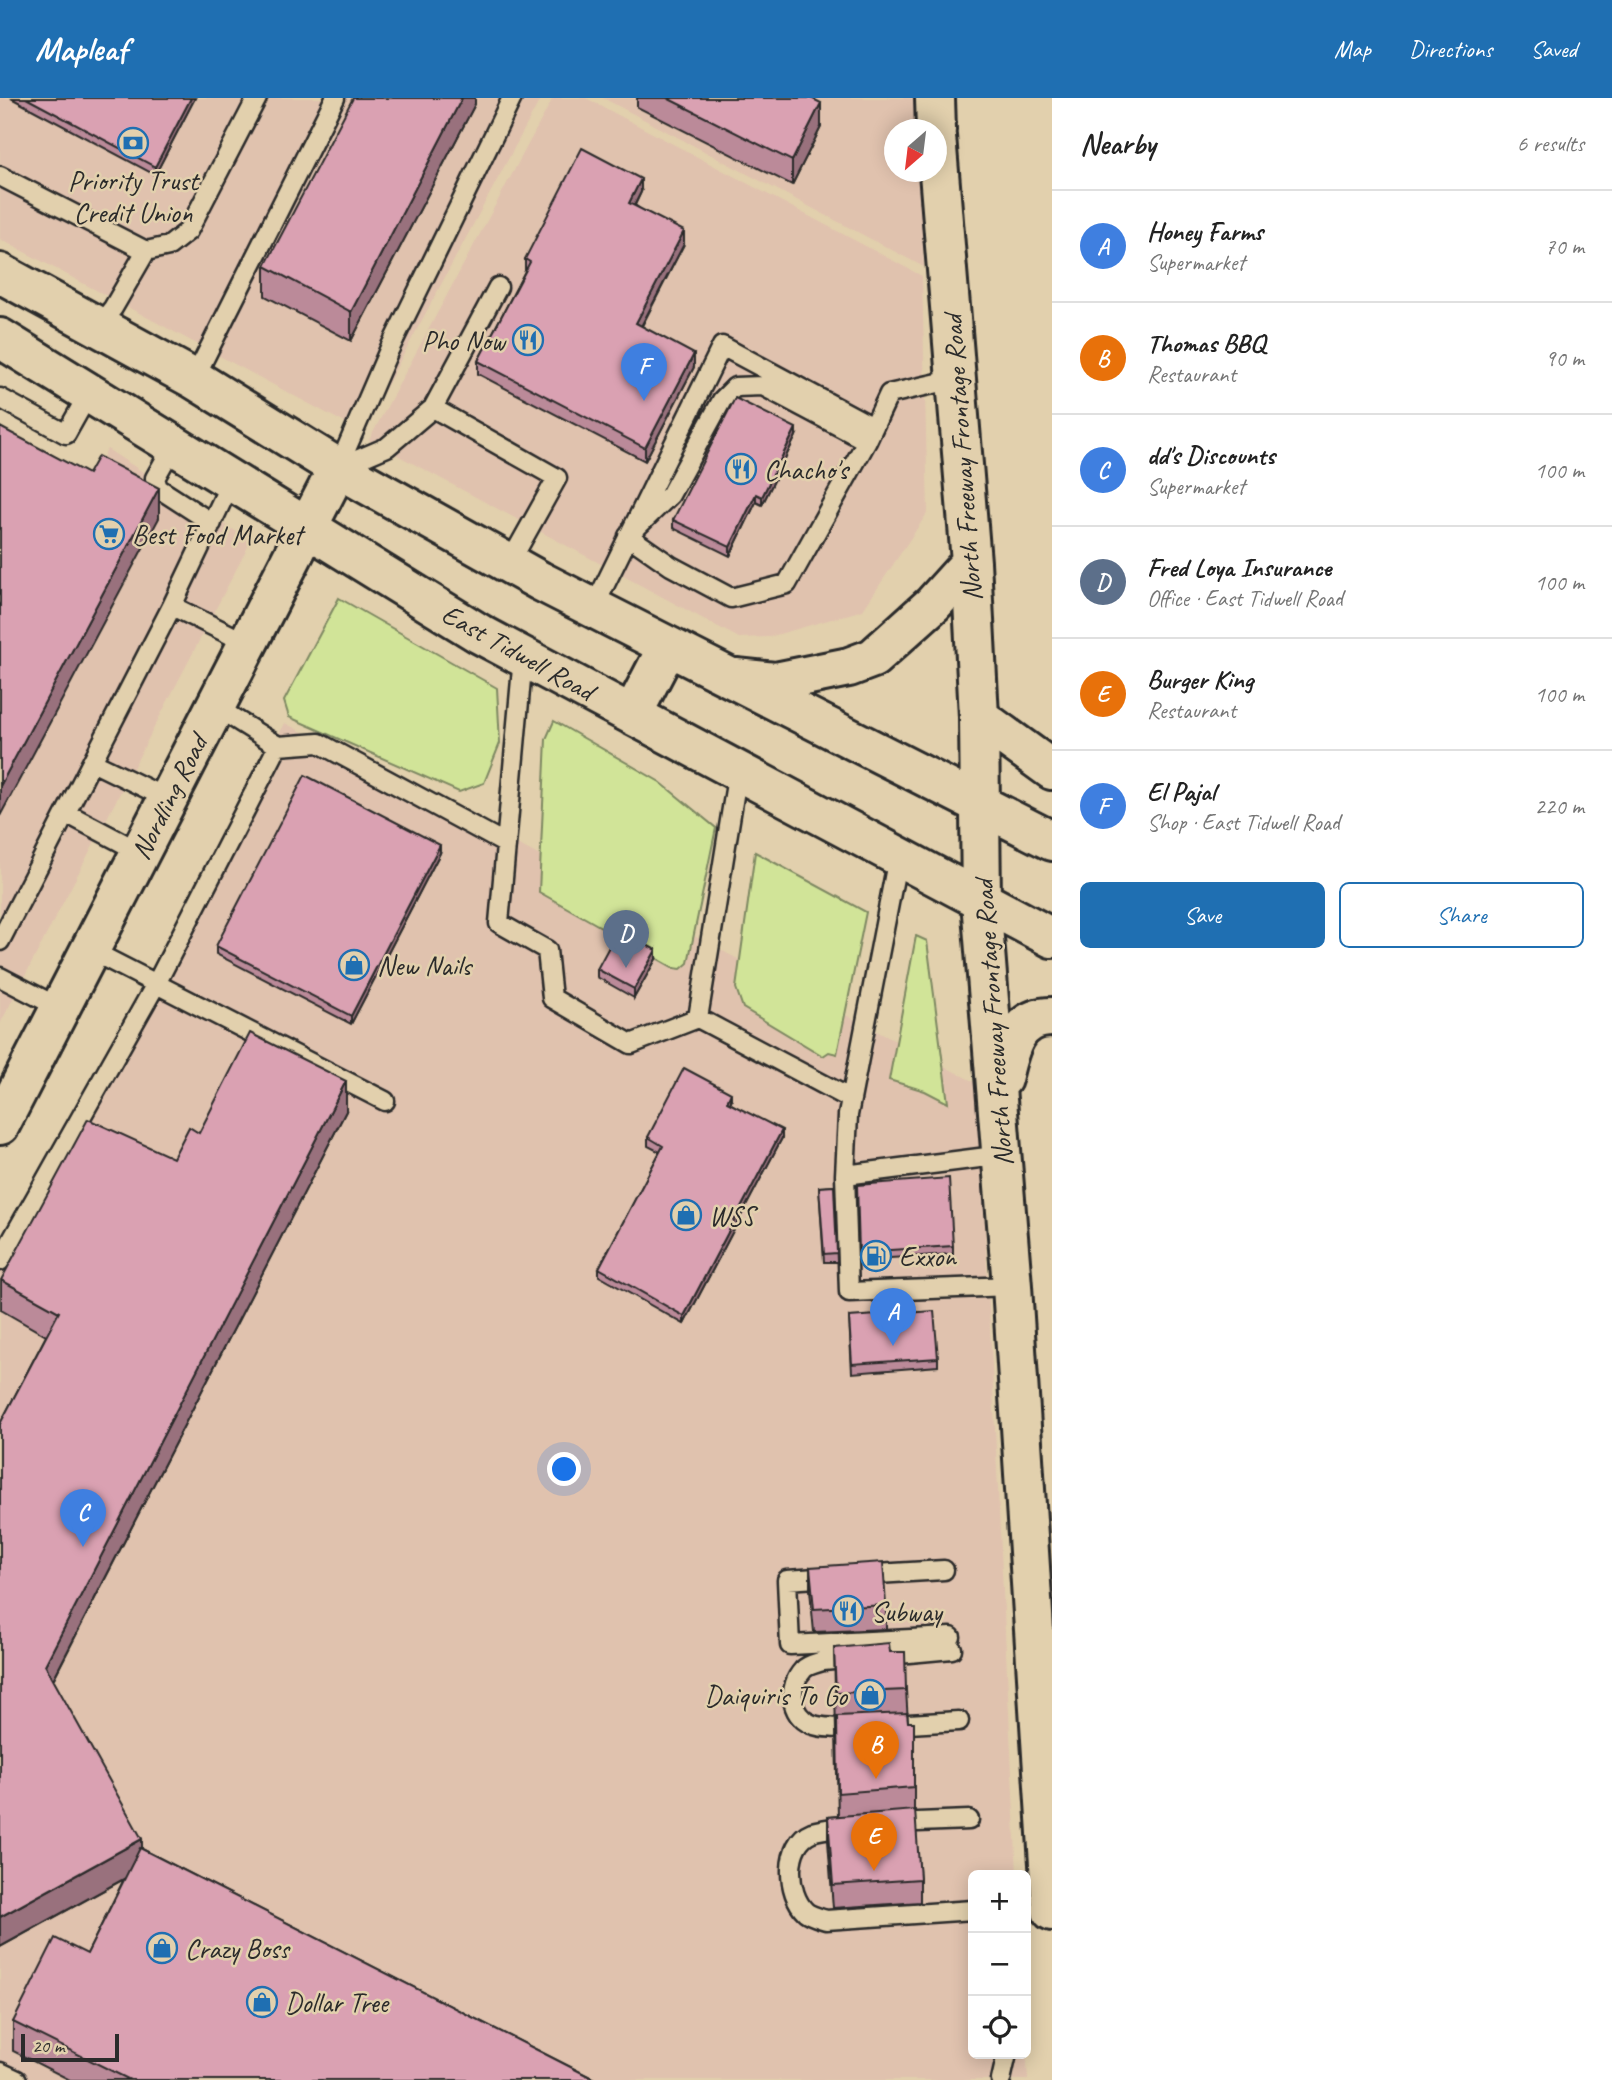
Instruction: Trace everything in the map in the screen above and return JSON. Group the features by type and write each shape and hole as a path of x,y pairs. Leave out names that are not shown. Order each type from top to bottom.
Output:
{"main road":[{"path":"935,98 936,119"},
{"name":"North Freeway Frontage Road","path":"940,182 971,562 979,718 981,901 1003,1155 1052,1911"},
{"path":"0,273 194,379 338,468 509,564 667,648 1052,841"},
{"name":"East Tidwell Road","path":"0,338 308,530 523,657 1052,938"},
{"name":"Nordling Road","path":"0,1125 338,468"},
{"path":"726,677 775,682 849,667 873,658 933,604 971,562"},
{"path":"632,715 667,648"},
{"path":"979,718 1052,771"},
{"path":"998,1097 1011,1042 1021,1028 1040,1017 1052,1017"}],"lane":[{"path":"0,176 146,251 169,246 188,231 257,98"},
{"path":"194,379 335,98"},
{"path":"338,468 389,350 512,98"},
{"path":"98,327 113,308 146,251"},
{"path":"338,468 387,447 433,408 498,287"},
{"path":"593,609 722,346 870,434"},
{"path":"628,536 671,566 731,598 787,584 870,434 889,394 956,379"},
{"path":"628,536 670,495 722,400 735,387 763,386 870,434"},
{"path":"0,398 66,434 89,393"},
{"path":"433,408 557,478 509,564"},
{"path":"173,446 155,478 158,488 212,523"},
{"path":"0,941 172,606 231,482"},
{"path":"172,606 249,644"},
{"path":"523,657 499,923 547,950 552,998 631,1044 698,1018 851,1099"},
{"path":"216,707 278,746 319,743 506,844"},
{"path":"0,1261 156,984 278,746"},
{"path":"92,762 168,799"},
{"path":"698,1018 737,771"},
{"path":"66,813 140,852"},
{"path":"898,857 851,1099 845,1175 849,1292 1012,1286"},
{"path":"90,950 385,1101"},
{"path":"0,977 60,1008"},
{"path":"845,1175 1003,1155"},
{"path":"944,1570 787,1580 790,1645 951,1643 823,1661 804,1668 792,1688 794,1707 810,1724 832,1728 959,1721"},
{"path":"968,1910 826,1920 807,1914 795,1897 791,1861 795,1846 811,1832 857,1825 969,1820"},
{"path":"1001,2080 1006,2059"},
{"path":"0,2072 17,2080"}],"shaded area":[{"path":"0,98 541,98 362,432 0,239"},
{"path":"553,98 586,98 922,276 928,512 863,610 769,637 739,638 369,440"},
{"path":"603,98 917,98 918,119 884,119 884,182 920,182 924,267"},
{"path":"107,449 251,541 0,1024 0,656"},
{"path":"285,723 978,1084 1017,1870 968,1870 968,2059 1027,2059 1028,2080 0,2080 0,1267"}],"green space":[{"path":"339,598 497,688 500,743 484,783 459,792 289,717 284,701"},
{"path":"554,721 660,782 716,828 688,963 681,969 674,968 539,892 546,739"},
{"path":"755,852 866,912 837,1054 829,1052 823,1056 743,1008 736,988"},
{"path":"916,936 927,941 948,1103 925,1091 889,1080"}],"building":[{"name":"Priority Trust Credit Union","path":"26,98 191,98 155,167"},
{"path":"353,98 462,98 351,312 265,266"},
{"path":"667,98 811,98 821,103 792,161"},
{"path":"582,148 641,179 629,203 684,231 636,323 694,354 645,448 478,361 530,262 525,259"},
{"name":"Chacho's","path":"735,398 796,428 762,497 756,494 730,547 673,520"},
{"path":"0,427 88,474 98,456 159,488 0,786"},
{"path":"305,775 440,845 351,1016 216,946"},
{"path":"618,930 656,950 634,989 597,969"},
{"path":"250,1033 346,1081 45,1665 142,1839 0,1917 0,1424 59,1312 1,1280 88,1119 173,1158 189,1127 199,1133"},
{"name":"WSS","path":"684,1068 731,1093 727,1102 782,1130 684,1316 599,1268 663,1146 648,1137"},
{"path":"949,1178 953,1246 859,1252 857,1185"},
{"path":"834,1186 837,1253 824,1254 819,1187"},
{"path":"934,1311 938,1358 852,1364 849,1317"},
{"path":"883,1562 886,1605 814,1609 810,1567"},
{"path":"889,1643 890,1652 905,1652 906,1690 836,1693 834,1648"},
{"path":"907,1713 908,1722 914,1722 914,1787 838,1793 837,1716"},
{"path":"915,1810 920,1879 833,1885 828,1817"},
{"path":"140,1848 596,2080 130,2080 13,2022 55,1938 87,1954"}],"place":[{"name":"Priority Trust Credit Union","path":"133,143"},
{"name":"Pho Now","path":"528,340"},
{"name":"El Pajal","path":"644,401"},
{"name":"Chacho's","path":"741,469"},
{"name":"Best Food Market","path":"109,534"},
{"name":"New Nails","path":"354,965"},
{"name":"Fred Loya Insurance","path":"626,968"},
{"name":"WSS","path":"686,1215"},
{"name":"Exxon","path":"876,1256"},
{"name":"Honey Farms","path":"893,1346"},
{"name":"dd's Discounts","path":"83,1547"},
{"name":"Subway","path":"848,1611"},
{"name":"Daiquiris To Go","path":"870,1695"},
{"name":"Thomas BBQ","path":"876,1779"},
{"name":"Burger King","path":"874,1871"},
{"name":"Crazy Boss","path":"162,1948"},
{"name":"Dollar Tree","path":"262,2002"}]}
